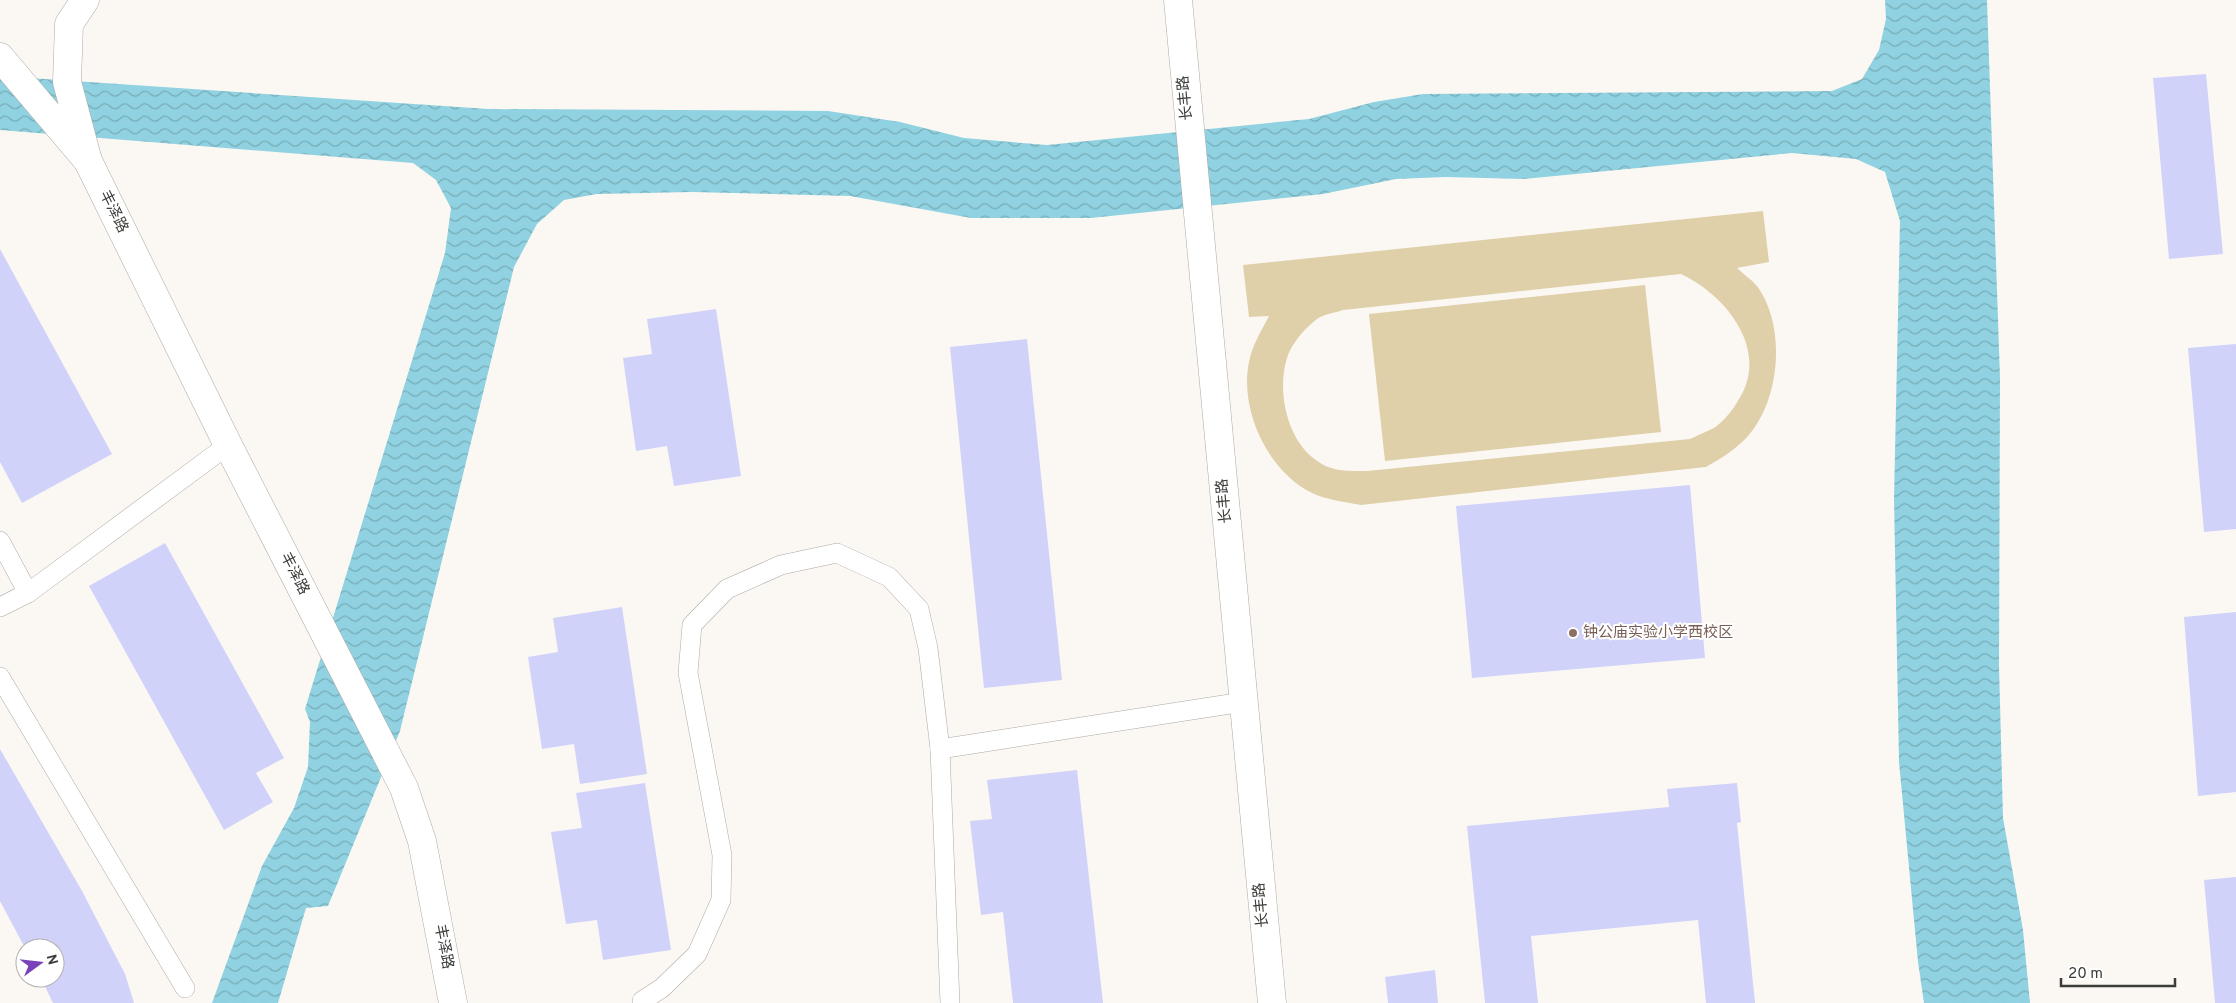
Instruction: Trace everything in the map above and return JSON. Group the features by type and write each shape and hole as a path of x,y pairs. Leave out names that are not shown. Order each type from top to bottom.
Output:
{"street":[{"path":"85,0 69,24 67,82 88,161"},
{"name":"长丰路","path":"1178,0 1187,114 1272,1003"},
{"path":"0,56 88,161"},
{"name":"丰泽路","path":"88,161 228,445 404,788 422,841 452,1003"}],"lane":[{"path":"0,607 28,593 228,445"},
{"path":"0,541 28,593"},
{"path":"639,1002 662,988 696,954 721,900 722,855 688,673 692,625 727,589 781,565 837,553 889,577 919,609 928,648 940,749 950,1003"},
{"path":"0,677 185,988"},
{"path":"940,749 1244,702"}],"shaded area":[{"path":"1763,211 1769,262 1737,268 1757,286 1766,302 1772,321 1776,341 1773,383 1759,421 1748,436 1739,445 1706,467 1361,505 1336,501 1312,493 1296,483 1270,455 1260,438 1248,400 1247,381 1252,350 1269,316 1249,317 1243,265","holes":["1681,274 1698,283 1727,310 1739,326 1746,343 1749,362 1747,380 1739,399 1731,411 1714,428 1690,439 1367,471 1349,471 1327,467 1310,456 1293,432 1284,402 1284,372 1287,358 1295,342 1308,327 1317,319 1326,315 1343,310"]},
{"path":"1645,285 1661,432 1385,461 1369,314"}],"water":[{"path":"1885,0 1987,0 2000,378 1999,665 2003,818 2023,930 2030,1003 1924,1003 1918,962 1899,762 1894,499 1900,221 1885,172 1856,159 1792,153 1524,179 1445,177 1396,179 1323,194 1091,218 971,218 850,196 692,192 597,194 564,200 537,224 514,267 400,731 328,906 306,908 278,1003 212,1003 262,866 294,808 308,767 310,722 305,709 445,253 451,208 436,180 413,163 0,130 0,76 488,109 828,111 900,122 964,138 1047,145 1309,119 1374,102 1423,94 1832,91 1862,79 1879,50 1886,19"}],"building":[{"path":"2206,74 2223,254 2169,259 2153,78"},
{"path":"0,249 112,454 22,503 0,462"},
{"path":"716,309 741,476 674,486 667,446 636,451 623,358 652,354 647,319"},
{"path":"1027,339 1062,680 984,688 950,347"},
{"path":"2236,344 2236,529 2204,532 2188,348"},
{"path":"1690,485 1705,658 1472,678 1456,506"},
{"path":"165,543 284,758 256,773 273,802 224,830 89,586"},
{"path":"622,607 647,774 580,784 574,744 542,749 528,657 558,652 553,618"},
{"path":"2236,612 2236,792 2198,796 2184,617"},
{"path":"0,749 82,891 125,974 134,1003 53,1003 46,988 65,988 65,938 20,938 0,901"},
{"path":"1077,770 1103,1003 1013,1003 1003,912 981,915 970,821 992,819 987,780"},
{"path":"645,783 671,950 603,960 597,920 566,924 551,832 582,828 576,793"},
{"path":"1737,783 1741,822 1737,823 1755,1003 1706,1003 1698,920 1531,936 1538,1003 1485,1003 1467,826 1669,807 1667,789"},
{"path":"2236,877 2236,1003 2215,1003 2204,880"},
{"path":"1435,970 1438,1003 1388,1003 1385,977"}],"place":[{"name":"钟公庙实验小学西校区","path":"1573,633"}]}
